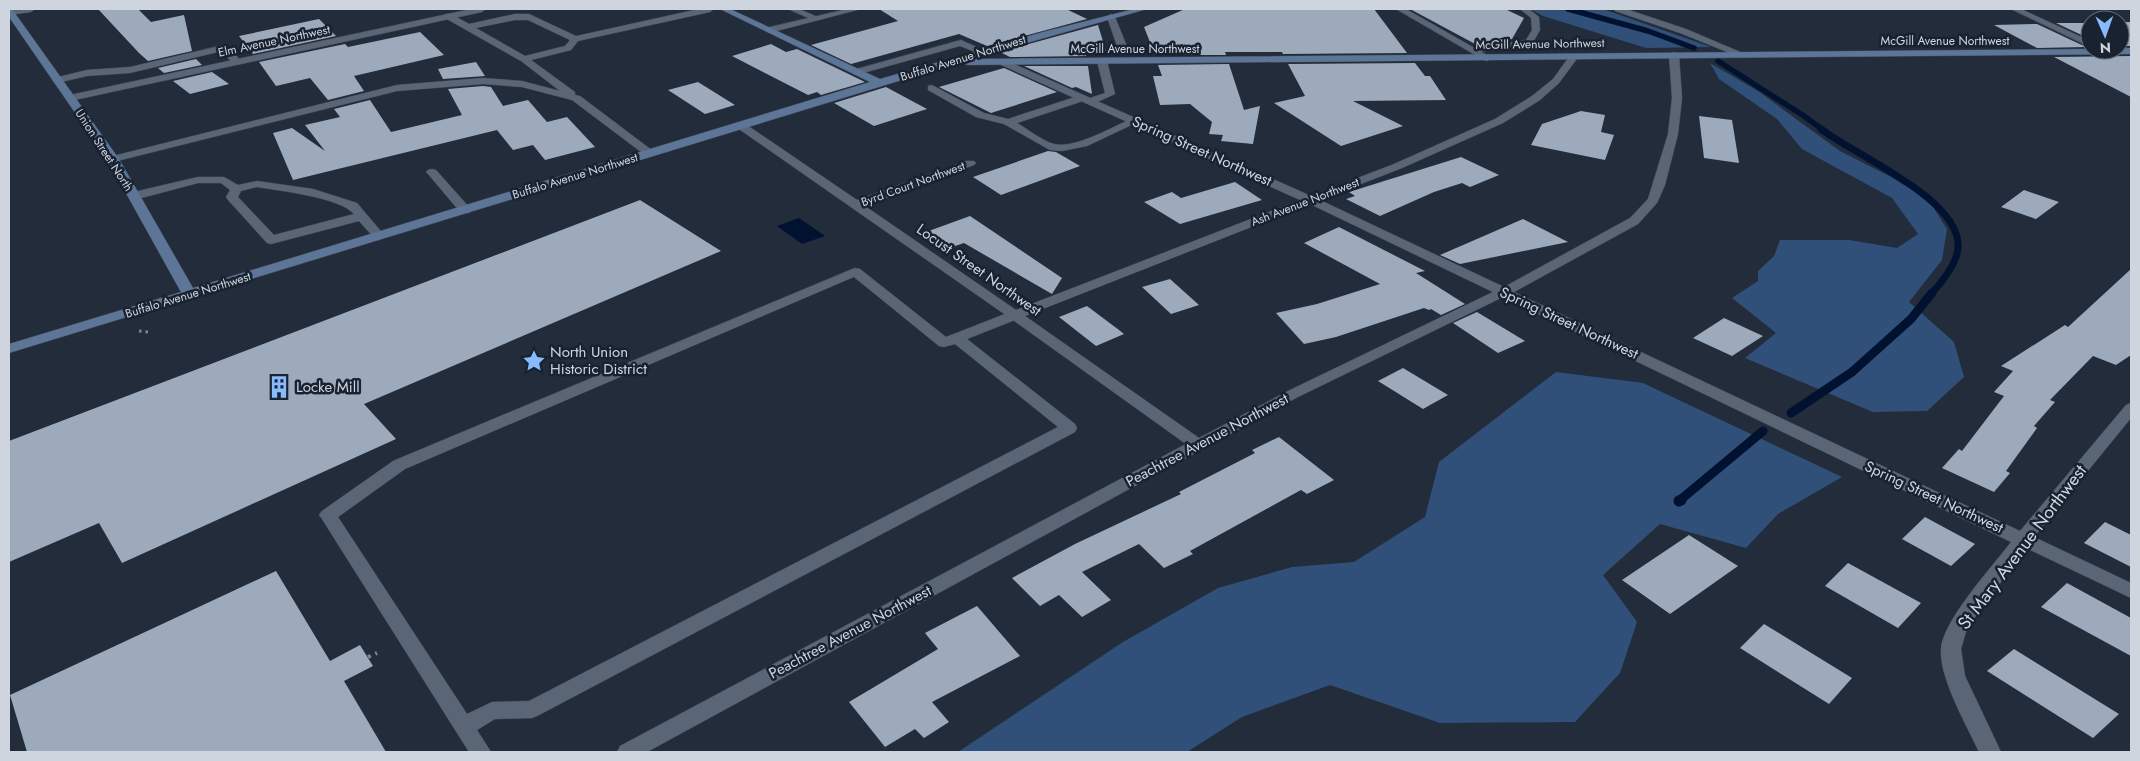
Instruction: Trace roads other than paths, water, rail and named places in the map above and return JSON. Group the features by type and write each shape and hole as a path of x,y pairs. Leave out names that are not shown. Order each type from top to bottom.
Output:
{"street":[{"path":"10,12 31,9"},
{"name":"Elm Avenue Northwest","path":"70,98 482,9"},
{"path":"468,27 515,17 529,17 575,39 710,9"},
{"path":"724,9 880,83"},
{"path":"792,9 816,18"},
{"path":"769,30 853,9"},
{"name":"Buffalo Avenue Northwest","path":"9,349 983,52 1143,9"},
{"path":"1400,9 1487,58"},
{"path":"1524,9 1535,16 1536,30 1525,49 1528,57"},
{"path":"1618,9 1713,42 1740,54"},
{"path":"2015,9 2080,39"},
{"name":"Union Street North","path":"10,12 113,160 190,295"},
{"path":"448,16 524,59 650,153"},
{"path":"1110,17 1123,49"},
{"path":"524,59 568,48 575,39"},
{"path":"1476,51 1529,42"},
{"path":"856,72 961,44 969,45 983,52"},
{"path":"58,80 87,73 130,70 224,48 236,62"},
{"name":"McGill Avenue Northwest","path":"949,63 2080,51"},
{"name":"Peachtree Avenue Northwest","path":"628,752 1198,444 1293,394 1504,292 1634,221 1653,200 1673,134 1677,98 1674,55"},
{"name":"Ash Avenue Northwest","path":"957,338 1418,158 1499,120 1536,98 1556,81 1574,56"},
{"name":"Spring Street Northwest","path":"1002,62 1258,175 1309,201 2131,591"},
{"path":"1008,122 1086,99 1110,94 1102,62"},
{"path":"113,160 397,88 483,81 522,84 576,98"},
{"path":"932,88 980,115 1008,122 1050,146 1062,148 1083,144 1136,121"},
{"name":"Locust Street Northwest","path":"740,125 1198,444"},
{"name":"Byrd Court Northwest","path":"856,205 970,163"},
{"path":"432,172 466,210"},
{"path":"134,196 198,180 224,180 236,189"},
{"path":"236,189 257,184 313,193 353,206 379,236"},
{"path":"236,189 232,197 271,240 362,216"},
{"path":"465,726 492,711 532,709 1069,428 957,338 944,344 855,272 399,465 328,515 480,752"},
{"name":"St Mary Avenue Northwest","path":"1990,752 1956,676 1951,649 1958,626 2023,539 2131,408"}],"waterway":[{"path":"1568,9 1648,31 1694,48"},
{"path":"1718,61 1823,130"},
{"path":"1821,129 1903,180 1943,212 1955,230 1958,248 1952,266 1931,294"},
{"path":"1791,413 1852,372 1911,319 1932,293"},
{"path":"1681,500 1679,501 1763,431"}],"place":[{"name":"North Union Historic District","path":"534,361"},
{"name":"Locke Mill","path":"279,387"}]}
